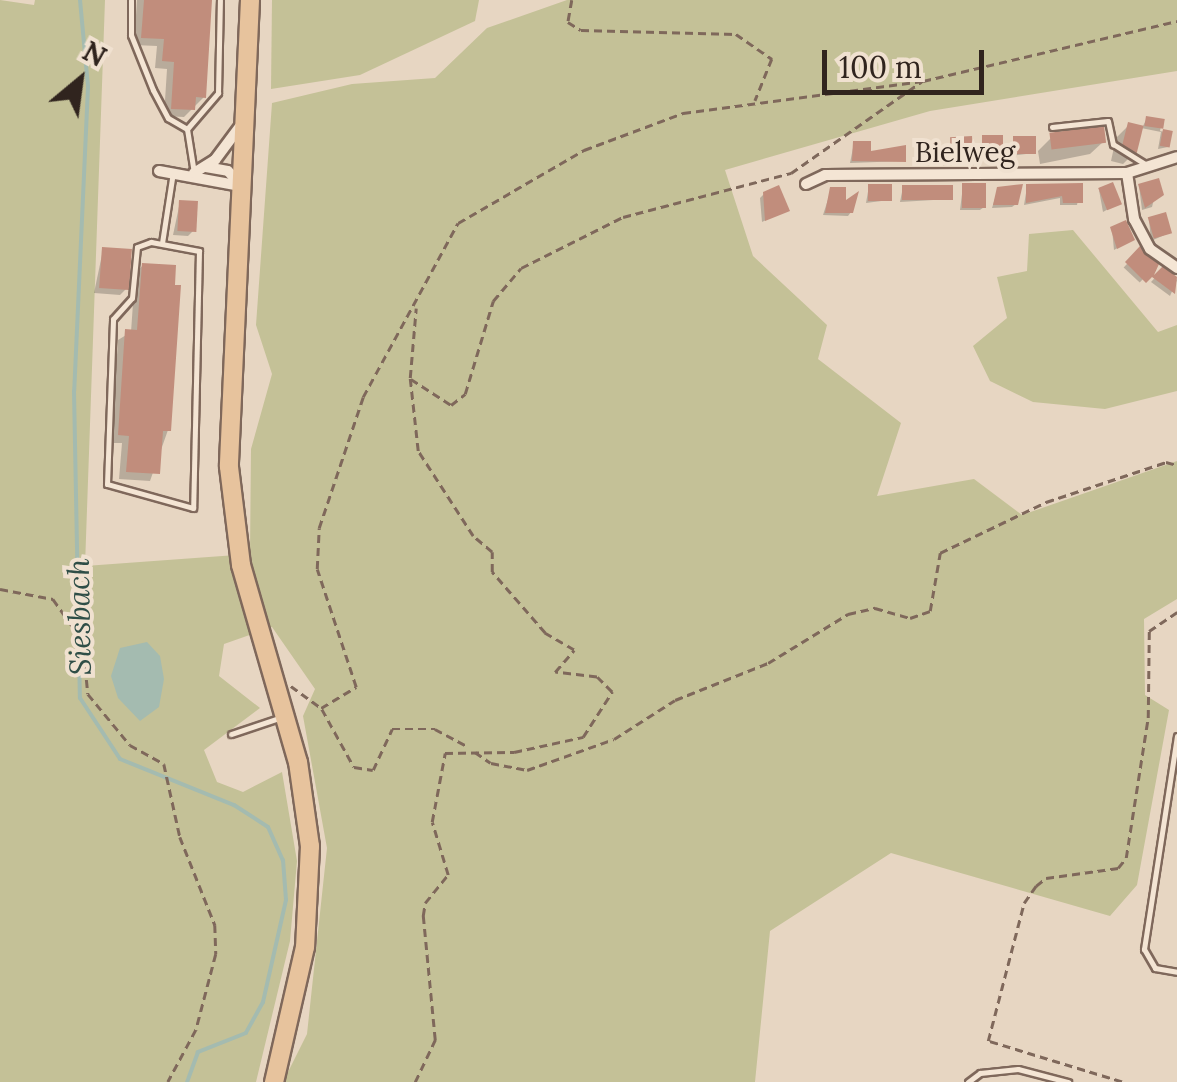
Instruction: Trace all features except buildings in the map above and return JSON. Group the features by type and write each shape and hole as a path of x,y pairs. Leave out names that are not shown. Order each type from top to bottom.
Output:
{"main road":[{"path":"250,0 229,467 240,565 303,793 310,880 298,986 274,1082"}],"street":[{"path":"194,173 206,167 244,122"},
{"name":"Bielweg","path":"806,184 825,175 1127,173 1177,158"},
{"path":"206,167 228,171 240,186"},
{"path":"160,172 194,173 240,186"},
{"path":"1127,173 1134,219 1150,249 1177,268"}],"lane":[{"path":"132,0 131,35 152,90 168,118 187,129"},
{"path":"194,173 187,129 218,93 220,0"},
{"path":"1052,127 1108,121 1113,144 1152,168"},
{"path":"162,243 173,172"},
{"path":"162,243 199,251 193,508 107,484 112,320 132,298 137,247 162,243"},
{"path":"231,734 284,716"},
{"path":"1177,736 1144,949 1155,968 1177,972"},
{"path":"968,1082 980,1074 1018,1069 1068,1082"}],"path":[{"path":"572,0 568,22 581,30 736,34 772,59 754,103"},
{"path":"321,708 356,687 317,569 318,528 363,396 458,224 584,150 682,113 923,81 1177,21"},
{"path":"410,378 451,405 465,394 493,301 521,268 624,216 791,173 923,81"},
{"path":"415,1082 434,1040 425,902 448,875 432,822 446,753 471,749 514,752 583,737 612,692 597,678 555,672 574,650 545,634 492,572 492,552 473,536 418,451 410,378 416,306"},
{"path":"270,670 321,708 354,767 373,770 392,729 435,729 491,763 527,770 614,739 676,700 768,663 848,614 875,608 910,618 930,611 940,553 1046,502 1166,462 1177,464"},
{"path":"0,589 53,598 83,642 88,694 130,745 164,764 180,837 215,925 216,954 196,1030 168,1082"},
{"path":"1122,1082 988,1041 1024,904 1036,886 1046,878 1118,868 1126,858 1148,718 1149,630 1177,612"}],"shaded area":[{"path":"0,0 34,5 35,0 105,0 85,566 250,554 251,449 272,374 256,325 272,103 352,84 435,78 487,28 567,0 1177,0 1177,71 930,111 725,170 753,256 827,325 818,359 901,423 877,496 974,479 1022,515 1177,461 1177,599 1144,619 1145,695 1169,710 1137,885 1110,916 891,853 770,931 755,1082 283,1082 307,1034 327,848 303,716 315,689 272,627 224,644 219,676 260,708 204,750 217,782 243,792 282,772 297,861 290,941 256,1082 0,1082"},
{"path":"272,0 479,0 475,21 360,75 271,89"},
{"path":"1073,230 1158,332 1177,325 1177,391 1105,409 1033,402 990,381 973,346 1007,318 997,277 1027,271 1029,234"},
{"path":"147,642 160,656 164,679 159,707 140,721 118,698 111,676 120,648"}],"waterway":[{"name":"Siesbach","path":"80,0 88,87 74,391 80,698 120,759 234,805 268,827 283,860 286,900 263,1002 246,1033 198,1052 187,1082"}]}
